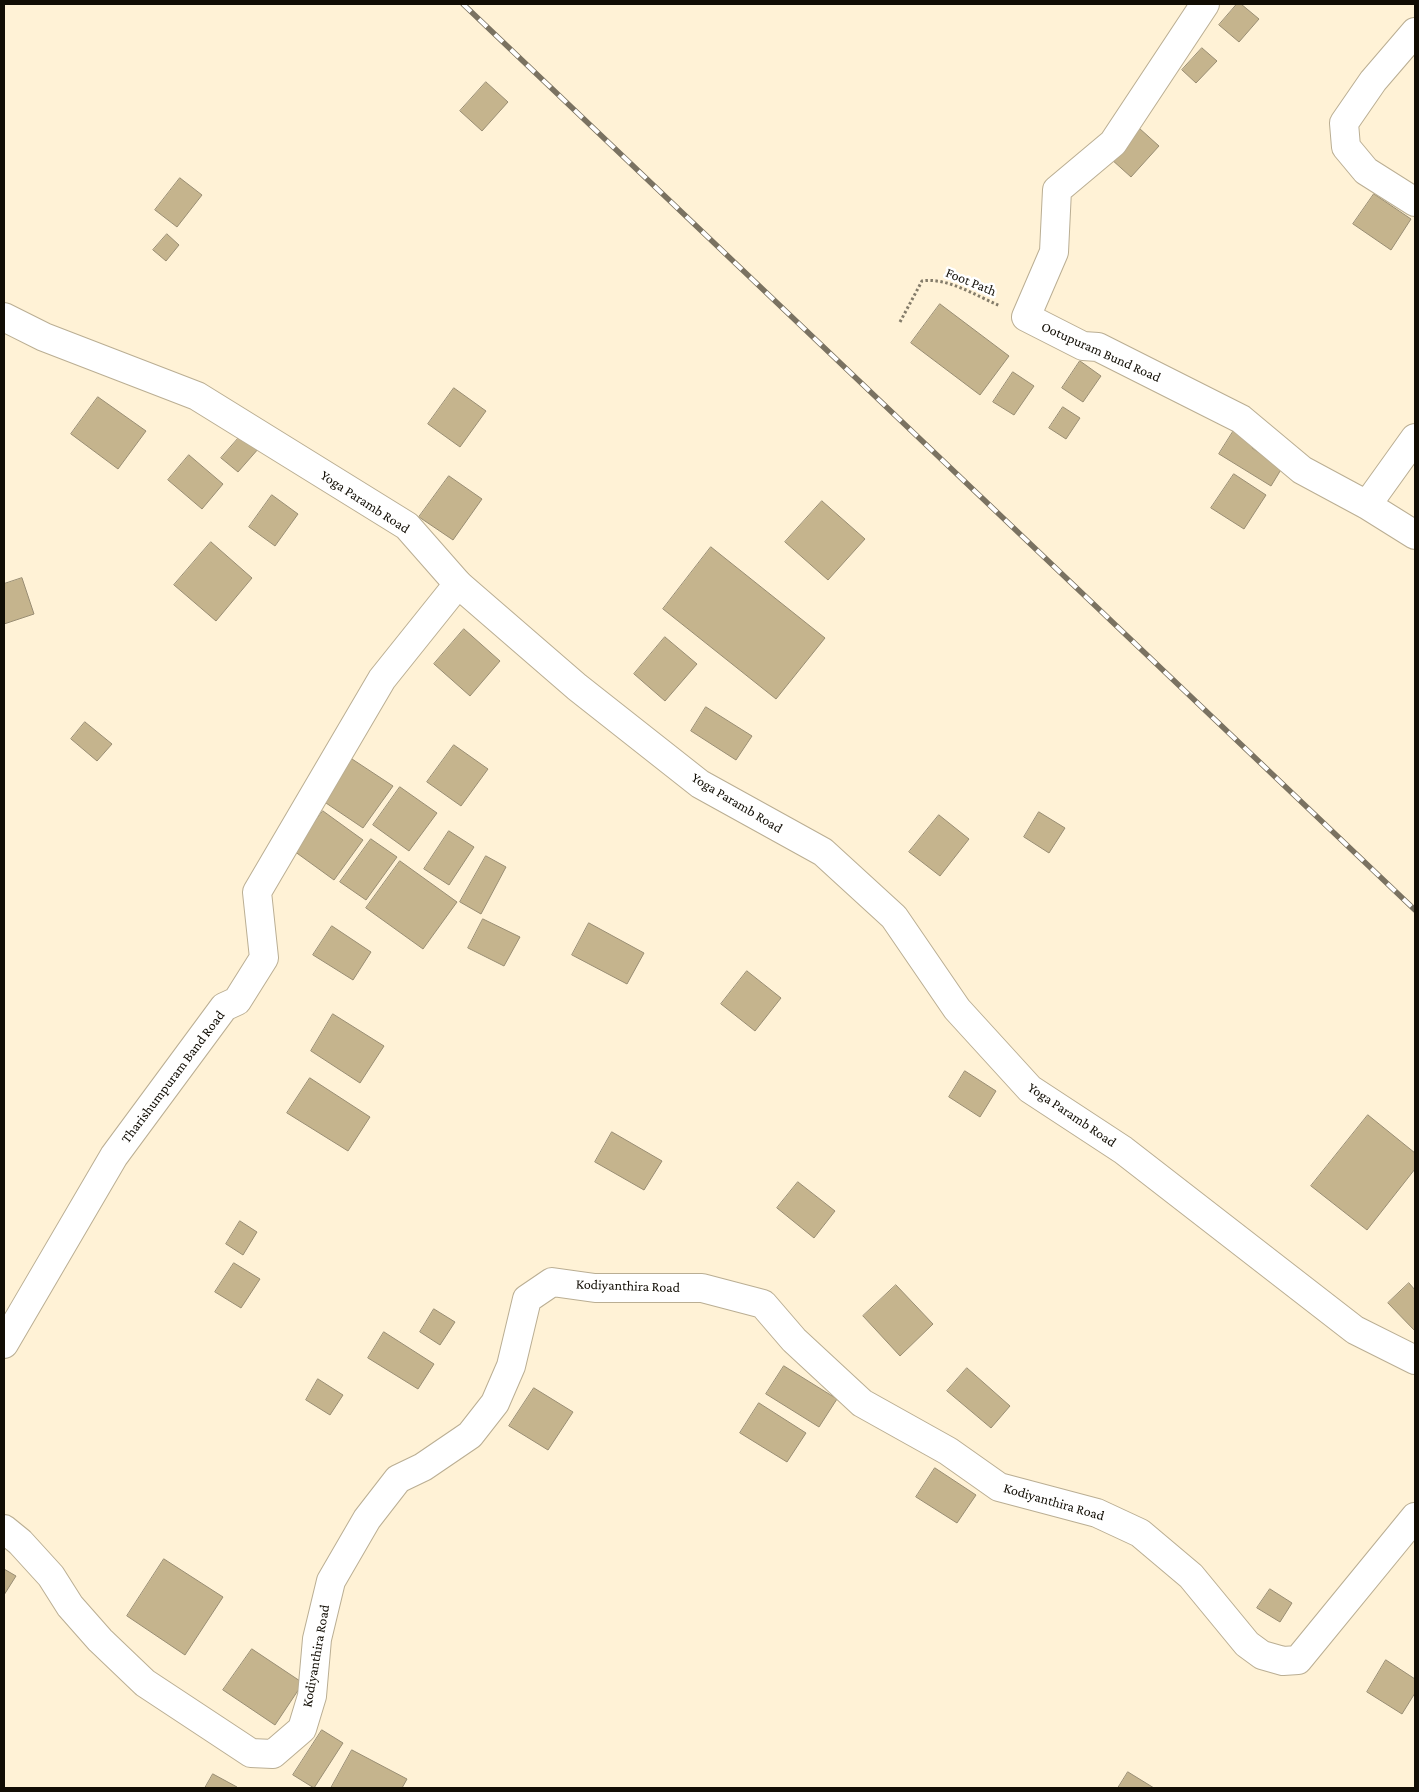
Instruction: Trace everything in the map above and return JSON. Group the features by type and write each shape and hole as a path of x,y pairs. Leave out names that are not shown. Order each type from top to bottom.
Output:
{"street":[{"name":"Ootupuram Bund Road","path":"1205,4 1113,143 1057,190 1054,252 1026,317 1083,346 1098,348 1241,419 1302,470 1367,505 1415,535"},
{"path":"1415,32 1374,82 1344,123 1346,147 1366,171 1415,202"},
{"name":"Yoga Paramb Road","path":"4,317 44,337 197,396 407,526 458,584 577,687 700,784 823,852 894,917 957,1008 1030,1089 1123,1150 1355,1330 1415,1360"},
{"path":"1367,505 1415,438"},
{"name":"Tharishumpuram Band Road","path":"4,1344 114,1156 224,1008 237,1000 264,958 257,892 382,679 458,584"},
{"name":"Kodiyanthira Road","path":"4,1529 20,1542 51,1576 70,1606 100,1640 145,1683 251,1753 273,1754 302,1729 312,1696 317,1639 331,1582 367,1519 398,1479 423,1468 470,1435 480,1423 494,1403 511,1366 527,1299 552,1282 595,1288 702,1288 763,1304 794,1340 862,1403 948,1451 999,1487 1097,1513 1140,1532 1192,1576 1246,1644 1262,1655 1282,1661 1298,1660 1415,1517"}],"path":[{"name":"Foot Path","path":"900,322 922,281 932,279 1026,317"}],"building":[{"path":"1237,4 1241,4 1259,19 1239,42 1219,25"},
{"path":"1202,48 1217,61 1196,83 1182,70"},
{"path":"486,82 508,102 482,131 460,111"},
{"path":"1139,128 1159,146 1131,177 1111,159"},
{"path":"180,178 202,195 177,227 155,210"},
{"path":"1374,194 1411,219 1391,250 1353,224"},
{"path":"167,234 179,245 166,261 153,250"},
{"path":"940,304 1009,356 980,395 911,343"},
{"path":"1080,361 1101,376 1083,402 1062,388"},
{"path":"1013,372 1034,386 1014,415 993,402"},
{"path":"454,388 486,411 460,447 428,424"},
{"path":"98,397 146,431 118,469 71,434"},
{"path":"1063,407 1080,418 1066,439 1049,428"},
{"path":"1236,427 1257,440 1252,448 1282,468 1271,486 1219,454"},
{"path":"243,433 259,448 238,472 221,458"},
{"path":"189,455 223,484 202,509 168,480"},
{"path":"1234,474 1266,495 1244,529 1211,508"},
{"path":"449,476 482,499 453,540 419,517"},
{"path":"272,495 298,514 275,546 249,527"},
{"path":"822,501 865,539 828,580 785,542"},
{"path":"211,542 252,578 216,621 174,585"},
{"path":"711,547 825,638 776,699 663,609"},
{"path":"22,578 34,614 4,624 4,584"},
{"path":"464,629 500,661 470,696 434,664"},
{"path":"665,637 697,664 665,701 634,674"},
{"path":"706,707 752,736 736,760 691,731"},
{"path":"85,722 112,744 97,761 71,739"},
{"path":"454,745 488,769 461,806 427,782"},
{"path":"352,759 393,786 363,828 323,801"},
{"path":"400,787 437,813 409,851 373,825"},
{"path":"323,811 363,840 334,880 294,851"},
{"path":"1039,812 1065,828 1049,853 1024,837"},
{"path":"939,815 969,839 940,876 909,852"},
{"path":"449,831 474,847 449,885 424,869"},
{"path":"371,839 397,857 366,900 340,882"},
{"path":"486,856 506,867 481,914 460,902"},
{"path":"400,861 457,902 423,949 366,908"},
{"path":"483,919 520,937 504,966 468,948"},
{"path":"589,923 644,953 627,984 572,955"},
{"path":"332,926 371,952 353,980 313,955"},
{"path":"747,971 781,998 755,1031 721,1004"},
{"path":"333,1014 384,1046 360,1083 311,1051"},
{"path":"965,1071 996,1091 980,1117 949,1097"},
{"path":"310,1078 370,1117 348,1151 287,1113"},
{"path":"1368,1115 1415,1153 1415,1169 1367,1230 1311,1186"},
{"path":"612,1132 662,1161 644,1190 595,1162"},
{"path":"798,1182 835,1211 814,1238 777,1208"},
{"path":"240,1221 257,1232 243,1255 226,1244"},
{"path":"234,1263 260,1279 241,1308 215,1292"},
{"path":"1409,1283 1415,1290 1415,1331 1388,1303"},
{"path":"896,1285 933,1324 900,1356 863,1316"},
{"path":"434,1309 455,1322 440,1345 420,1332"},
{"path":"384,1332 434,1364 418,1389 368,1358"},
{"path":"784,1366 837,1399 819,1427 766,1394"},
{"path":"967,1368 1010,1406 991,1428 947,1391"},
{"path":"318,1379 343,1395 330,1415 306,1400"},
{"path":"534,1388 573,1412 548,1450 509,1426"},
{"path":"759,1403 806,1433 787,1462 740,1433"},
{"path":"935,1468 976,1495 957,1523 916,1497"},
{"path":"164,1559 223,1597 185,1655 127,1616"},
{"path":"4,1569 16,1576 4,1595"},
{"path":"1270,1589 1292,1603 1280,1622 1257,1608"},
{"path":"252,1649 303,1683 275,1725 223,1690"},
{"path":"1386,1660 1415,1679 1415,1693 1402,1714 1367,1692"},
{"path":"322,1730 343,1743 314,1788 293,1775"},
{"path":"352,1750 407,1779 402,1788 331,1788"},
{"path":"1128,1772 1154,1788 1118,1788"},
{"path":"213,1774 237,1787 205,1788"}],"railway":[{"path":"463,4 1415,910"}]}
